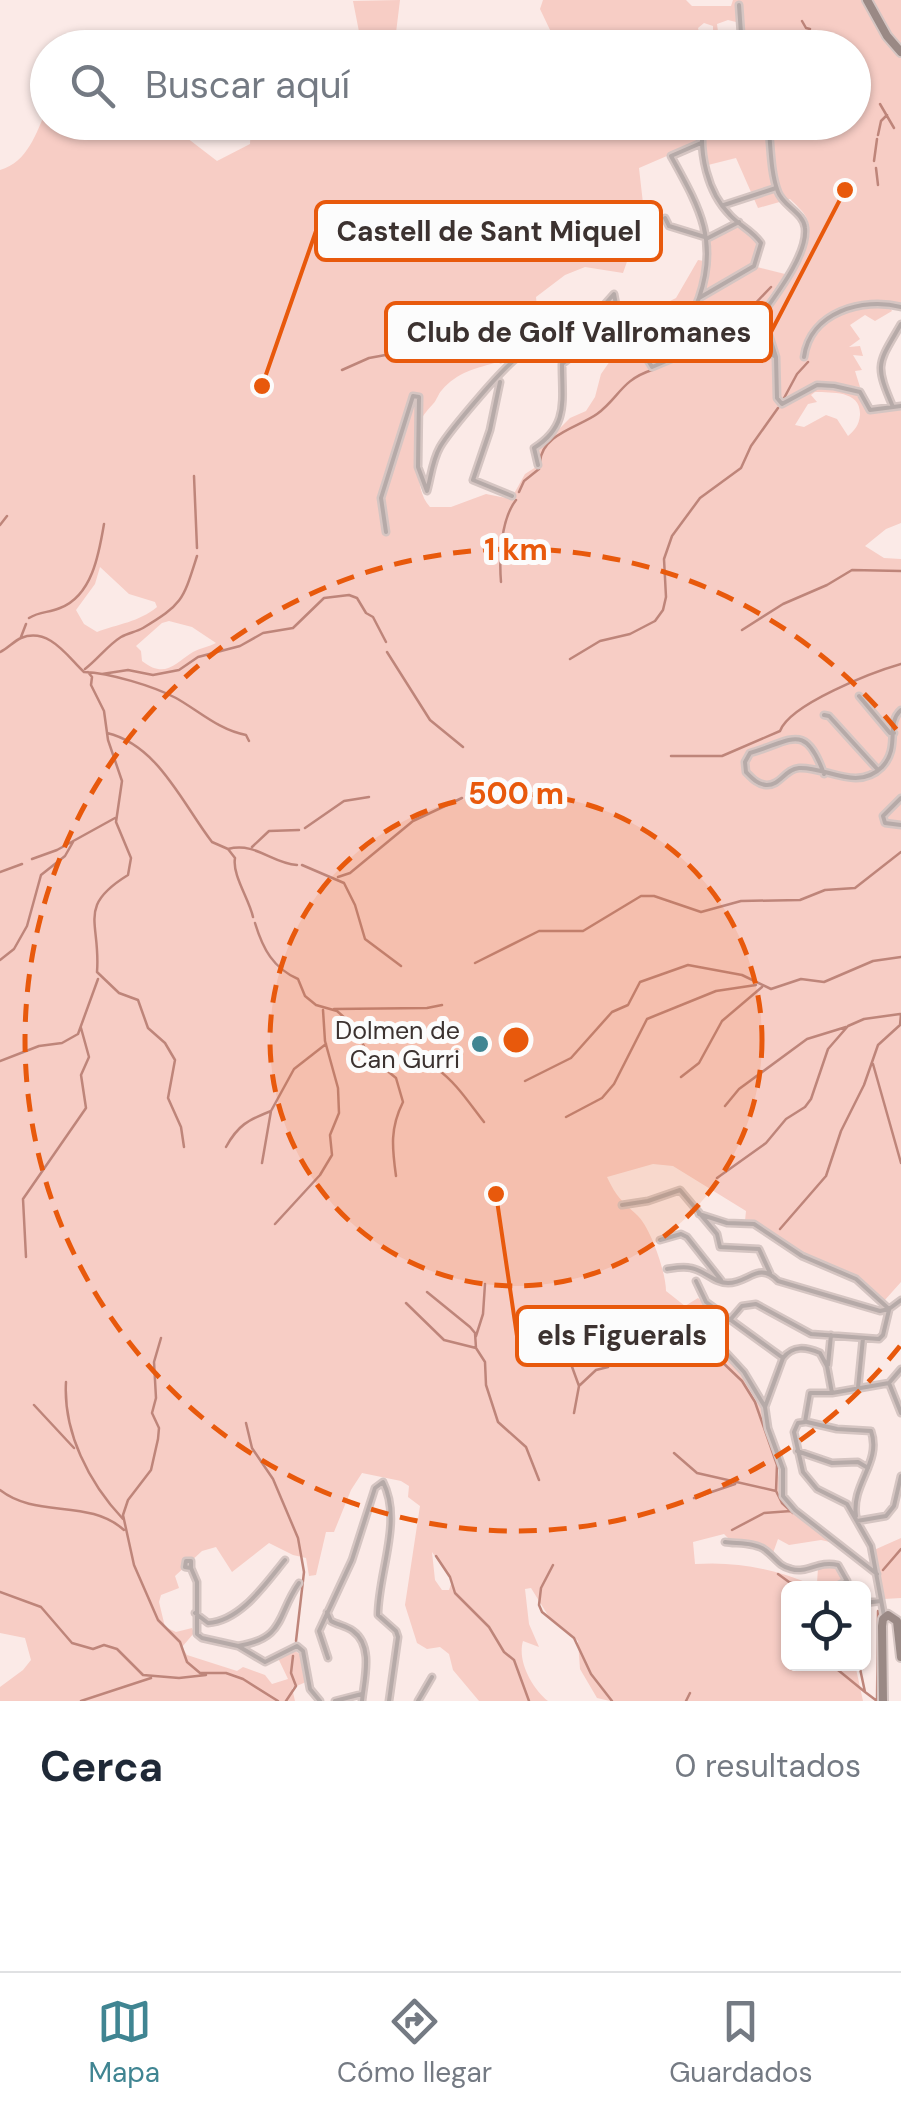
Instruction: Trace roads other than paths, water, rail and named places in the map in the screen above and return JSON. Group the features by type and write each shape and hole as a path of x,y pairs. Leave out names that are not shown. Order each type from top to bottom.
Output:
{"main road":[{"path":"867,0 901,52"},
{"path":"883,1701 886,1616 897,1621 901,1657"}],"street":[{"path":"740,5 741,30"},
{"path":"699,298 754,266 761,242 723,205 704,166 701,140"},
{"path":"756,324 791,272 806,230 803,220 782,202 776,188 770,140"},
{"path":"701,143 671,156 708,238 708,262 699,298 690,314 695,327 756,324 769,335 776,358 777,398 782,404 817,385 860,392 870,410 901,406"},
{"path":"723,205 776,188"},
{"path":"665,218 669,226 708,238 739,222"},
{"path":"538,465 534,448 554,433 561,416 562,364 582,351 598,312 614,294 620,326 636,341 652,366 711,342 723,341 759,346 776,358"},
{"path":"804,357 814,332 832,316 855,304 885,303 901,308"},
{"path":"893,407 879,375 881,358 901,324"},
{"path":"386,532 381,498 413,396 419,397 418,467 427,492 438,450 509,362 520,356 574,355"},
{"path":"500,377 490,430 474,480 512,496"},
{"path":"859,696 894,733"},
{"path":"824,774 816,750 803,740 783,740 769,749 750,753 745,762 746,772 763,784 772,785 798,768 824,774 848,778 878,770 892,752 893,720 901,710"},
{"path":"824,714 878,770"},
{"path":"901,798 883,816 885,823 901,825"},
{"path":"622,1204 652,1200 678,1190 686,1194 717,1234 720,1247 759,1249 778,1281 880,1311 901,1300"},
{"path":"699,1214 727,1223 754,1224 802,1256 850,1274 889,1308"},
{"path":"660,1240 681,1234 687,1238 724,1283"},
{"path":"667,1269 694,1268 724,1283 754,1272 770,1273"},
{"path":"696,1282 706,1302 783,1358"},
{"path":"730,1320 742,1306 756,1304 811,1334 882,1338 889,1308"},
{"path":"709,1334 744,1372 765,1407 783,1470 783,1496 795,1510 877,1574"},
{"path":"827,1366 831,1335"},
{"path":"858,1388 863,1337"},
{"path":"765,1407 788,1352 809,1348 820,1352 832,1393"},
{"path":"805,1422 810,1392 832,1393 890,1383 901,1369"},
{"path":"890,1383 901,1413"},
{"path":"857,1520 854,1496 874,1448 871,1431 805,1422 794,1427 797,1451 808,1482 842,1500 857,1520 874,1555 886,1616"},
{"path":"797,1451 832,1463 858,1462 868,1468"},
{"path":"857,1520 886,1516 894,1506 901,1476"},
{"path":"328,1658 319,1631 352,1560 375,1488 384,1482 392,1516 378,1615 398,1637 389,1701"},
{"path":"725,1542 765,1549 780,1566 794,1571 824,1562 838,1565 847,1581"},
{"path":"195,1613 208,1624 215,1624 256,1596 285,1560"},
{"path":"191,1568 196,1582 195,1626 202,1638 238,1646 265,1662 297,1646 303,1651 310,1690 320,1701"},
{"path":"238,1646 270,1637 299,1583"},
{"path":"871,1603 882,1603"},
{"path":"327,1612 331,1621 363,1640 366,1652 362,1698 335,1701"},
{"path":"418,1701 432,1677"}],"waterway":[{"path":"802,21 810,29"},
{"path":"880,104 894,128"},
{"path":"878,135 881,121 887,115"},
{"path":"874,161 877,139"},
{"path":"876,168 878,185"},
{"path":"698,321 734,308 748,311 771,287"},
{"path":"658,362 662,341 687,329"},
{"path":"399,351 420,349 501,362"},
{"path":"342,370 369,358 391,354"},
{"path":"783,400 808,362"},
{"path":"540,462 542,452 554,438 597,414 627,384 652,370"},
{"path":"570,659 600,641 630,634 655,621 666,597 664,559 672,536 700,498 741,468 751,446 778,408"},
{"path":"519,492 524,481 539,469"},
{"path":"194,476 197,548"},
{"path":"501,582 504,528 516,500"},
{"path":"0,525 7,516"},
{"path":"29,618 60,608 80,594 92,573 104,524"},
{"path":"85,669 116,640 143,628 180,600 197,556"},
{"path":"742,630 783,604 852,570 901,571"},
{"path":"102,674 128,670 153,675 179,670 198,657 240,646 263,633 293,628 324,598 349,595 357,598 373,617 386,642"},
{"path":"21,637 26,624"},
{"path":"0,652 21,638 40,636 57,645 84,672 167,693 218,725 246,735 249,741"},
{"path":"387,652 430,720 463,747"},
{"path":"671,756 722,756 780,731 799,710 834,690 901,664"},
{"path":"88,672 104,711 108,740 122,781 116,822 131,858 128,875 112,886 96,907 97,972 119,993 138,1000 148,1028 165,1043 175,1060 168,1098 181,1127 184,1147"},
{"path":"107,733 125,740 155,762 212,842 228,849 235,858 236,872 253,917"},
{"path":"305,828 344,801 369,797"},
{"path":"338,877 350,873 413,821 462,798"},
{"path":"32,859 57,850 115,818"},
{"path":"252,847 269,831 299,830"},
{"path":"0,960 14,949 27,926 41,875 65,856 73,842"},
{"path":"228,849 247,848 297,865"},
{"path":"475,963 539,931 583,931 641,896 654,896 701,912 741,901 800,900 825,890 855,888 901,852"},
{"path":"0,872 22,864"},
{"path":"302,865 344,883 365,939 401,966"},
{"path":"255,923 270,957 298,979 305,996 316,1005 337,1011 355,1027 368,1055 396,1078 403,1102 393,1138 396,1176"},
{"path":"525,1081 571,1058 612,1012 628,1005 640,982 688,965 742,975 771,989 801,979 824,982 873,961 901,957"},
{"path":"0,1061 39,1046 62,1043 78,1034 98,979"},
{"path":"566,1117 602,1098 614,1084 647,1019 716,991 756,985"},
{"path":"681,1077 699,1063 722,1021 762,987"},
{"path":"334,1009 442,1005"},
{"path":"275,1224 320,1175 332,1155 330,1135 339,1113 338,1088 325,1041 323,1010"},
{"path":"717,1178 766,1143 786,1119 805,1107 828,1049 848,1026 864,1019 900,1014"},
{"path":"780,1229 826,1176 878,1045 900,1025 901,1014"},
{"path":"725,1106 739,1089 807,1039 846,1027"},
{"path":"26,1257 23,1199 86,1108 81,1075 89,1057 81,1028"},
{"path":"226,1147 244,1124 271,1111 294,1069 326,1044"},
{"path":"384,1065 401,1060 430,1065 454,1084 484,1122"},
{"path":"873,1064 901,1163"},
{"path":"262,1163 271,1111"},
{"path":"476,1336 483,1314 485,1284"},
{"path":"427,1292 470,1327 475,1333 476,1348"},
{"path":"406,1303 444,1340 476,1348 485,1362 486,1385 498,1422 526,1447 539,1480"},
{"path":"686,1311 755,1402 777,1465 776,1491 793,1513"},
{"path":"545,1320 550,1335 567,1353 579,1386 574,1413"},
{"path":"161,1338 154,1362 156,1398 152,1413 159,1428 158,1439 151,1470 128,1500 123,1515 134,1565 158,1620 180,1642 187,1662 200,1673 226,1673 243,1679 278,1701"},
{"path":"580,1385 596,1370 608,1367"},
{"path":"66,1382 69,1419 81,1456 99,1489 123,1519"},
{"path":"34,1405 74,1448"},
{"path":"246,1423 252,1448 273,1479 298,1538 304,1572 296,1641"},
{"path":"674,1453 697,1473 776,1491"},
{"path":"694,1498 735,1484"},
{"path":"0,1490 30,1504 95,1514 124,1530"},
{"path":"732,1530 764,1513 791,1511"},
{"path":"883,1570 901,1549"},
{"path":"436,1556 455,1593 489,1627 504,1652 514,1660 529,1701"},
{"path":"553,1565 541,1588 542,1612 574,1638 591,1674 612,1701"},
{"path":"778,1574 788,1581"},
{"path":"0,1592 41,1607 72,1643 93,1649 104,1645 117,1649 143,1675 206,1675"},
{"path":"877,1701 878,1611"},
{"path":"286,1701 296,1686 291,1673 293,1656"},
{"path":"839,1671 865,1692"},
{"path":"860,1671 865,1692 877,1701"},
{"path":"81,1701 151,1678"},
{"path":"686,1701 690,1693"}],"place":[{"name":"Club de Golf Vallromanes","path":"845,190"},
{"name":"Castell de Sant Miquel","path":"262,386"},
{"name":"Dolmen de Can Gurri","path":"480,1044"},
{"name":"els Figuerals","path":"496,1194"}]}
